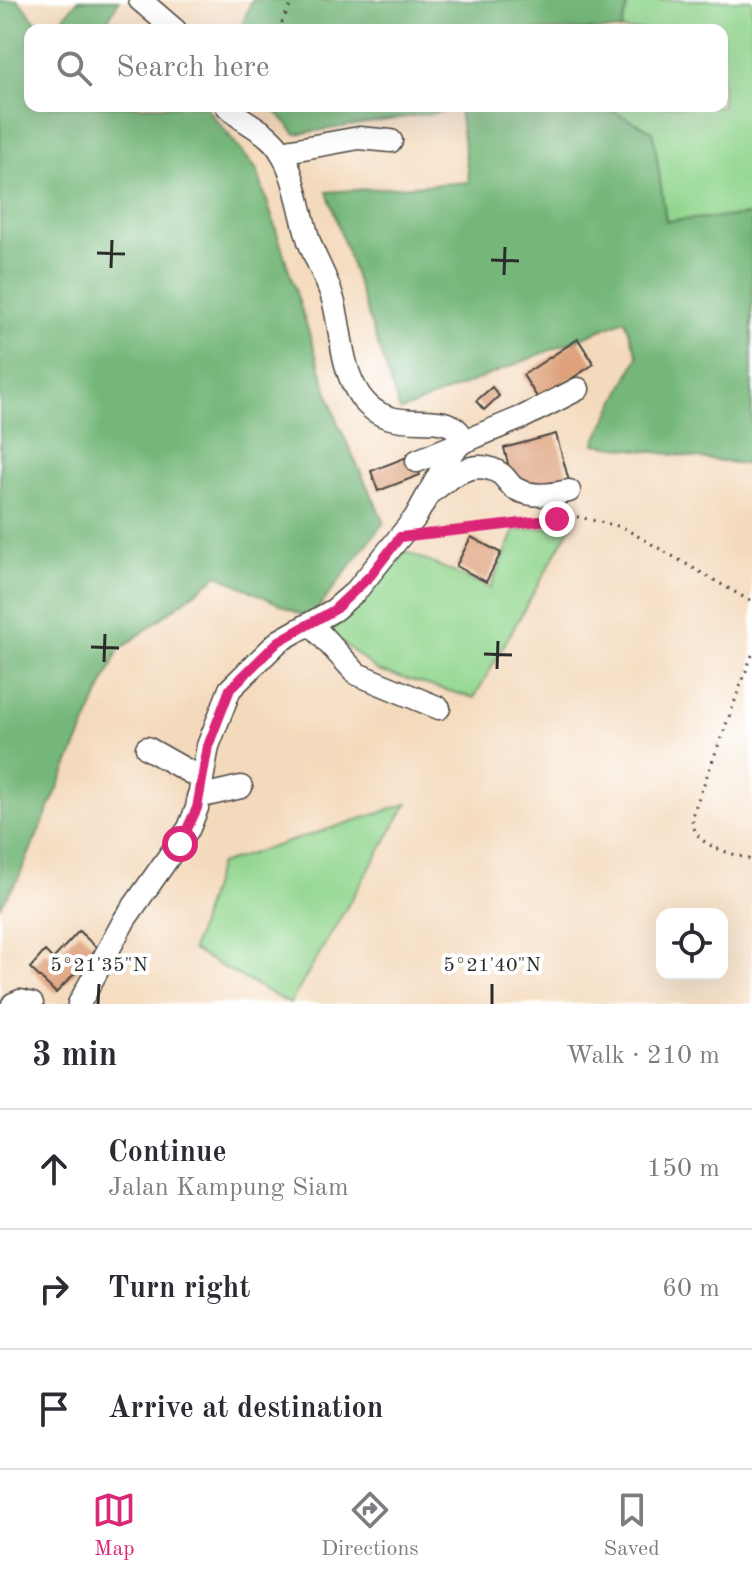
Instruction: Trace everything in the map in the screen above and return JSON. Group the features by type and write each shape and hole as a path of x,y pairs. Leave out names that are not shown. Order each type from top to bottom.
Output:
{"street":[{"path":"140,0 168,24"},
{"path":"236,112 253,123 281,152 311,245 335,304 346,365 360,396 370,408 390,420 447,421 455,426 464,440"},
{"path":"281,152 359,138 391,141"},
{"path":"417,461 523,417 578,389"},
{"path":"79,1004 125,919 189,828 214,723 230,689 279,641 312,625 356,591 400,537 450,455 464,440"},
{"path":"427,496 464,469 481,467 501,474 512,487 529,493 547,496 569,491"},
{"path":"312,625 357,674 417,696 439,708"},
{"path":"147,748 199,787 241,787"},
{"path":"13,1004 32,1004"}],"path":[{"path":"281,24 293,0"},
{"path":"400,537 574,516 622,527 752,602"},
{"path":"752,655 692,816 692,829 699,841 752,860"}],"green space":[{"path":"0,0 18,0 38,24 24,24 24,112 210,112 257,170 338,424 384,522 310,619 218,575 118,651 18,879 0,906"},
{"path":"78,0 119,0 105,24 58,24"},
{"path":"252,0 629,0 623,24 242,24"},
{"path":"629,0 752,0 752,215 666,221 653,131 613,112 728,112 728,24 623,24"},
{"path":"276,112 439,112 296,134"},
{"path":"459,112 613,112 653,131 666,221 752,215 752,465 594,444 638,357 625,320 400,411 327,192 469,182"},
{"path":"572,525 474,698 378,671 330,633 404,551 490,588 515,531"},
{"path":"407,804 290,1004 192,950 219,864"}],"building":[{"path":"578,339 594,364 539,400 523,375"},
{"path":"492,387 499,396 484,410 476,401"},
{"path":"556,434 569,481 533,491 513,484 504,448"},
{"path":"412,455 420,475 378,491 371,471"},
{"path":"471,537 501,553 486,582 456,566"},
{"path":"79,931 98,949 56,993 30,968 45,951 53,959"}],"route":[{"path":"180,844 197,808 200,778 214,723 230,689 279,641 334,610 371,575 400,537 557,519"}]}
